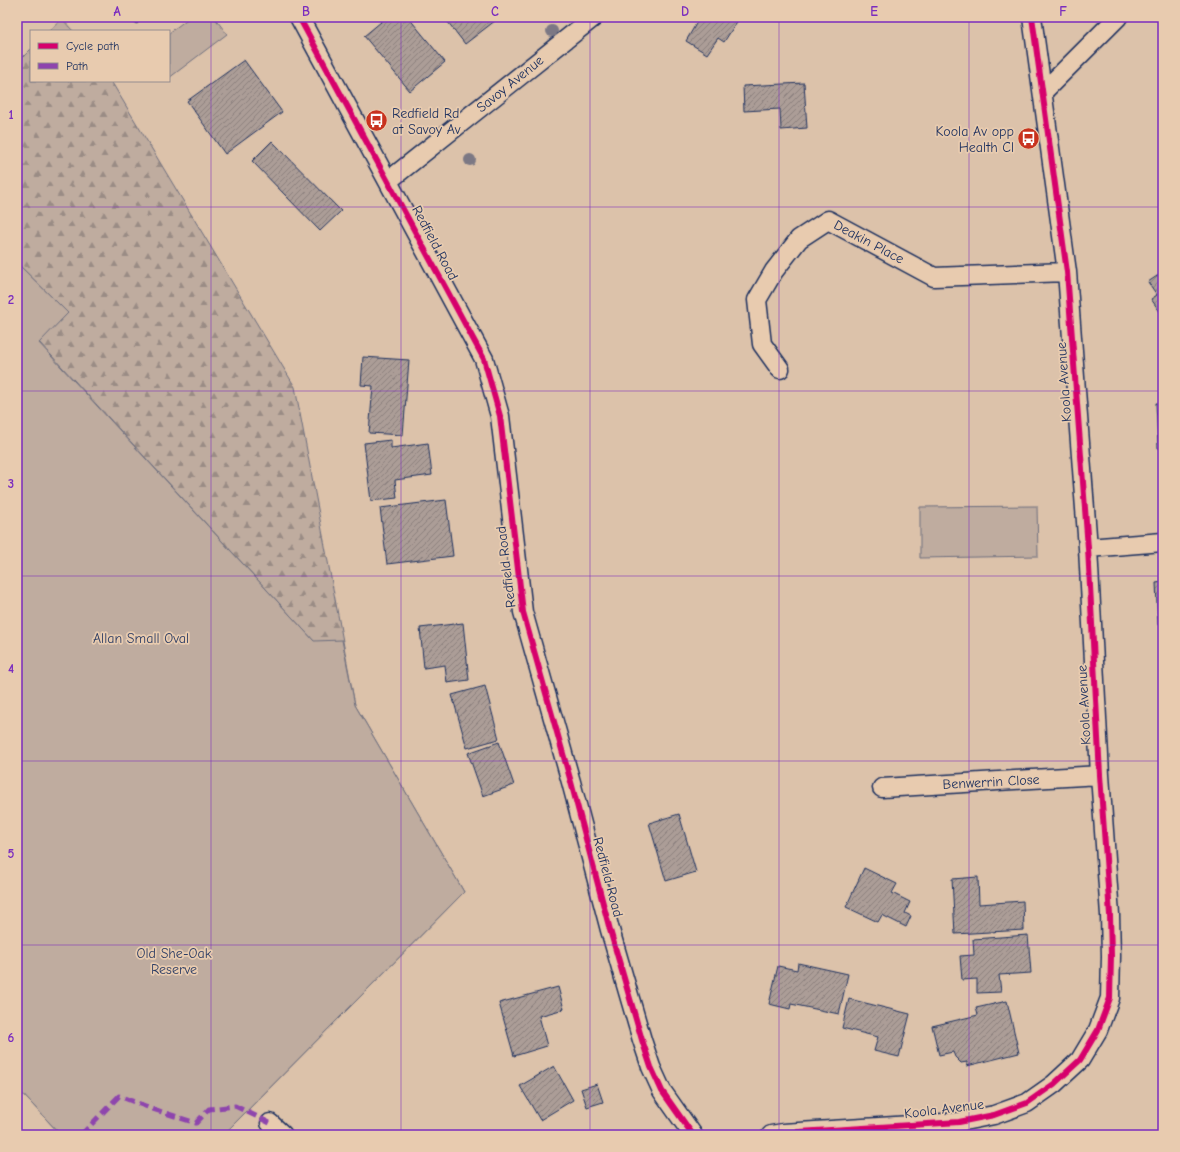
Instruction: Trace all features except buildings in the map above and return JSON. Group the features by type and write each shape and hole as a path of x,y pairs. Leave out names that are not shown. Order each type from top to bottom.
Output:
{"street":[{"name":"Redfield Road","path":"299,17 484,359 500,416 523,612 571,782 610,930 651,1067 662,1091 693,1135"},
{"name":"Savoy Avenue","path":"388,181 594,17"},
{"name":"Koola Avenue","path":"771,1135 959,1122 994,1115 1028,1103 1054,1084 1080,1060 1098,1030 1110,998 1110,915 1100,775 1088,548 1067,272 1032,17"},
{"path":"1043,92 1118,17"},
{"name":"Deakin Place","path":"780,369 762,344 757,300 774,271 799,239 828,220 934,277 1067,272"},
{"path":"1088,548 1163,542"},
{"name":"Benwerrin Close","path":"882,788 1100,775"},
{"path":"270,1122 283,1135"}],"green space":[{"path":"190,17 214,17 227,34 170,77 170,32"},
{"path":"62,19 72,30 50,30"},
{"path":"30,50 30,82 112,82 295,387 355,705 464,892 223,1135 61,1135 17,1088 314,641 39,342 68,313 17,263 17,63"},
{"name":"Old She-Oak Reserve","path":"17,263 68,313 39,343 314,641 342,640 355,705 464,892 223,1135 61,1135 17,1088"},
{"path":"1037,506 1038,556 920,558 920,507"}],"marked path":[{"path":"81,1135 119,1096 196,1123 209,1109 235,1106 270,1123"}],"cycle path":[{"path":"299,17 484,359 500,416 523,612 571,782 610,930 642,1040 651,1067 662,1091 693,1135"},
{"path":"771,1135 959,1122 994,1115 1027,1103 1054,1084 1080,1060 1098,1030 1110,998 1110,915 1100,775 1088,548 1067,272 1032,17"}],"place":[{"name":"Redfield Rd at Savoy Av","path":"376,121"},
{"name":"Koola Av opp Health Cl","path":"1029,139"}],"park label":[{"name":"Allan Small Oval","path":"141,638"}]}
